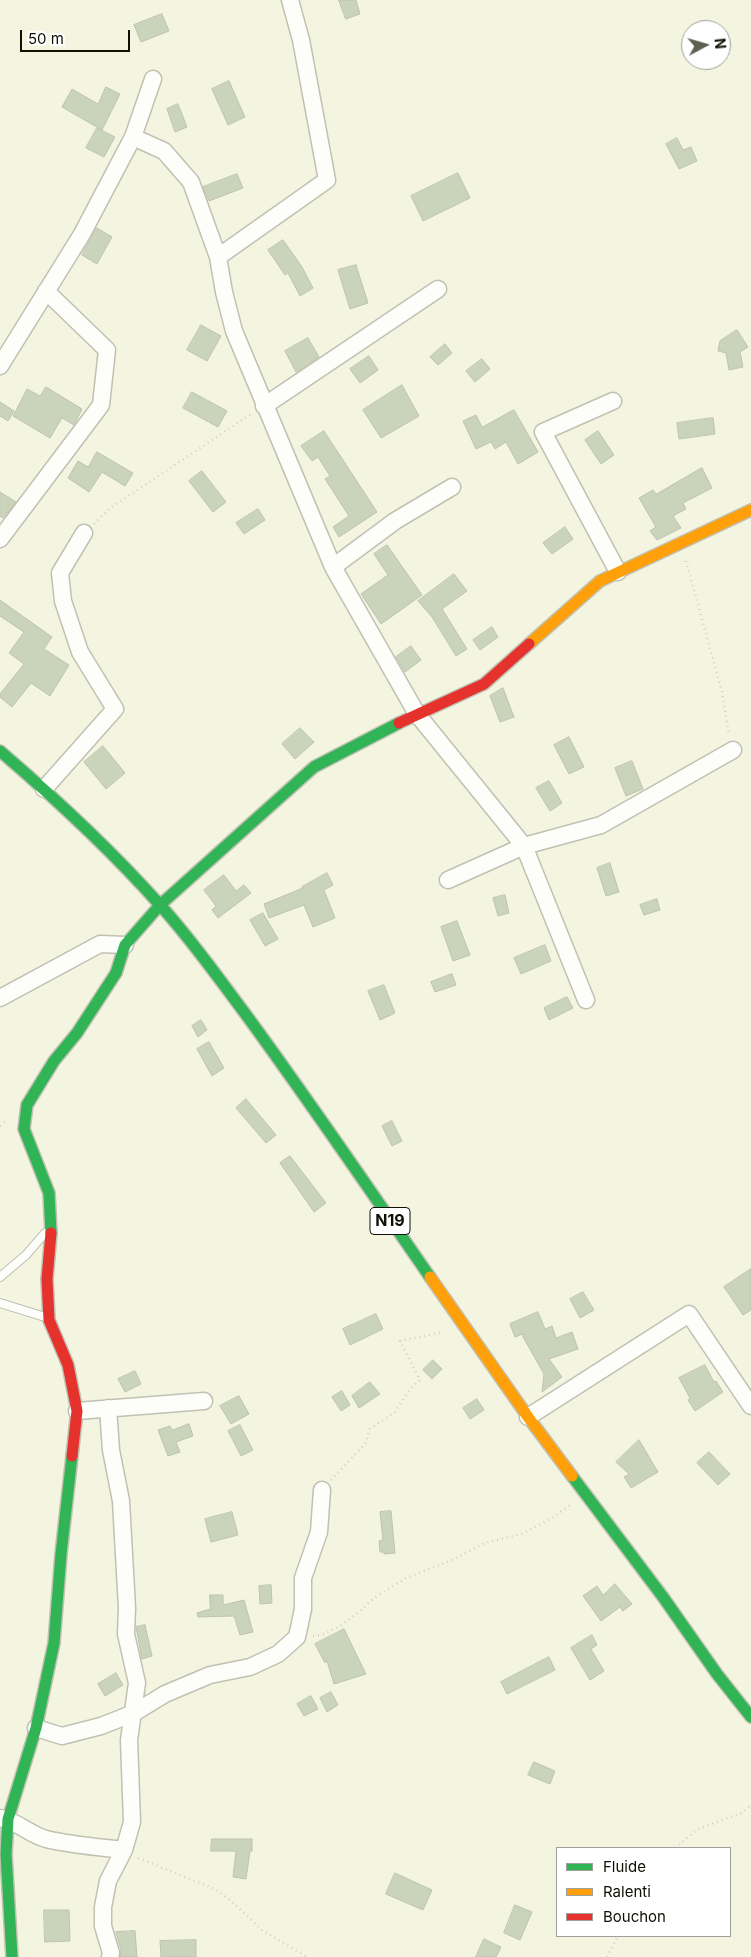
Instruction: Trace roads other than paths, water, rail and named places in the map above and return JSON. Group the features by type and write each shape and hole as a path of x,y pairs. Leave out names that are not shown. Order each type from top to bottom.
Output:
{"street":[{"path":"218,257 326,180 301,40 290,0"},
{"path":"0,366 82,234 133,137 153,79"},
{"path":"133,137 164,151 191,182 218,257 224,292 234,330 264,406 333,567 417,714 524,846 586,1000"},
{"path":"264,406 438,289"},
{"path":"0,539 101,404 107,350 46,291"},
{"path":"612,401 542,432 618,572"},
{"path":"333,567 395,521 452,487"},
{"path":"12,1957 4,1818 36,1728 54,1643 61,1554 77,1411 68,1365 49,1320 47,1279 51,1237 49,1193 24,1129 27,1105 54,1061 77,1033 116,973 125,945 160,905 314,767 417,714 484,684 600,581 751,510"},
{"path":"44,789 115,709 80,652 63,601 60,573 84,534"},
{"path":"448,880 524,846 601,825 732,750"},
{"name":"N19","path":"0,751 44,789 160,905 233,997 528,1417 663,1598 717,1674 751,1717"},
{"path":"0,998 100,944 125,945"},
{"path":"528,1417 689,1314 751,1406"},
{"path":"77,1411 204,1401"},
{"path":"108,1408 111,1450 121,1501 127,1608 126,1634 137,1683 129,1740 132,1822 124,1850 108,1881 102,1907 103,1926 111,1953 110,1957"},
{"path":"36,1728 62,1736 101,1726 134,1713 165,1694 210,1675 250,1667 278,1654 296,1637 303,1609 302,1578 319,1532 322,1490"},
{"path":"4,1818 45,1838 124,1850"}],"lane":[{"path":"0,1277 26,1256 46,1231 50,1218"},
{"path":"0,1302 41,1315 49,1320"}]}
